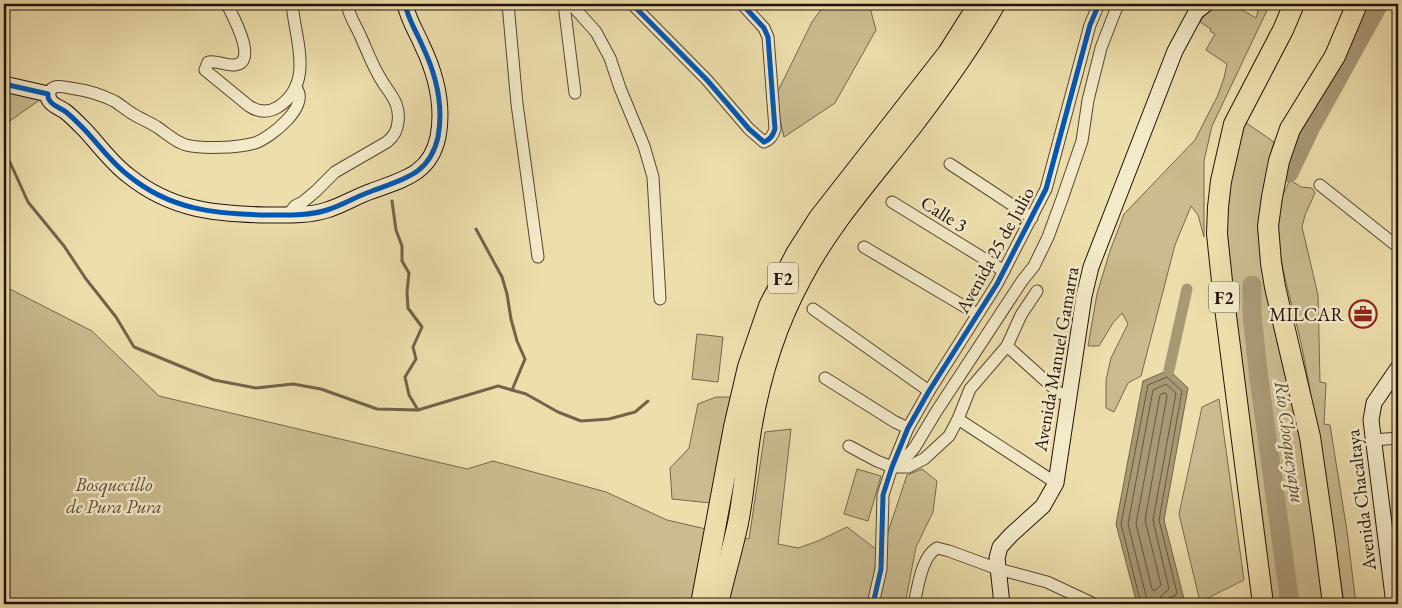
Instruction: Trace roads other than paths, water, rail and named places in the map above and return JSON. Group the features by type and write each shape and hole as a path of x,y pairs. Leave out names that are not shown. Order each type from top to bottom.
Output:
{"highway":[{"name":"F2","path":"701,604 734,427 748,367 769,306 796,254 819,218 948,53 979,4"},
{"name":"F2","path":"718,604 738,523 762,376 772,343 787,307 817,251 863,186 952,72 981,29 994,4"},
{"name":"F2","path":"1263,604 1224,300 1217,234 1218,207 1221,181 1234,124 1283,30 1294,4"},
{"path":"1333,604 1310,437 1275,287 1268,226 1279,161 1290,129 1335,56 1357,4"}],"street":[{"path":"227,4 242,38 245,49 244,56 242,62 237,64 227,65 212,61 208,62 205,66 207,73 249,106 255,110 263,111 270,111 281,105 296,88 299,78 300,53 292,4"},
{"path":"288,216 295,206 316,191 335,172 387,142 398,129 399,109 396,101 378,74 360,34 349,16 347,4"},
{"path":"296,88 299,91 300,97 297,109 268,136 252,144 227,146 202,146 182,143 115,102 86,90 53,86 50,89 48,98 52,104 66,112 82,126 111,161 129,177 150,190 196,210 230,215 288,216 326,210 405,179 422,169 432,154 438,134 440,100 436,78 410,23 405,4"},
{"path":"508,4 517,104 538,257"},
{"path":"564,4 575,93"},
{"path":"571,4 596,32 610,58 644,146 653,177 660,299"},
{"path":"632,4 708,80 749,129 764,142 769,140 775,129 768,37 764,28 742,4"},
{"name":"Avenida 25 de Julio","path":"892,467 908,428 1004,271 1046,189 1090,25 1099,4"},
{"name":"Avenida 25 de Julio","path":"892,467 915,447 1037,258 1048,237 1082,142 1088,100 1101,48 1118,4"},
{"name":"Avenida Manuel Gamarra","path":"1002,604 997,558 1000,548 1011,535 1043,506 1056,483 1084,296 1091,267 1175,50 1196,12 1206,4"},
{"path":"4,84 48,94"},
{"path":"950,164 1032,218"},
{"path":"1320,184 1398,247"},
{"name":"Calle 3","path":"892,202 1004,271"},
{"path":"864,247 977,314"},
{"path":"849,446 877,462 892,467 908,466 920,462 949,436 970,389 1007,346 1021,315 1036,291"},
{"path":"813,309 929,391"},
{"path":"1007,346 1059,393 1069,394"},
{"name":"Avenida Chacaltaya","path":"1394,604 1371,420 1374,403 1398,368"},
{"path":"825,378 895,422 908,428"},
{"path":"958,419 1056,483"},
{"path":"1374,440 1398,438"},
{"path":"872,604 881,569 883,495 892,467"},
{"path":"914,604 919,579 927,558 930,552 937,548 998,569 1047,582 1094,604"}],"water":[{"path":"1169,370 1188,388 1164,520 1184,599 1161,604 1137,604 1116,524 1143,381"}],"waterway":[{"name":"Río Choqueyapu","path":"1289,173 1311,127 1379,4"},
{"path":"4,149 28,202 64,246 86,279 116,317 134,347 214,380 256,388 293,384 321,389 377,409 418,410 498,386 526,394 558,412 581,421 609,419 635,412 648,401"},
{"path":"392,201 396,230 402,246 402,261 409,273 408,308 422,327 413,347 416,359 405,377 409,395 418,410"},
{"path":"476,229 502,277 517,341 525,359 512,390"},
{"name":"Río Choqueyapu","path":"1252,285 1252,315 1259,379 1290,604"},
{"path":"1169,370 1187,289"}],"place":[{"name":"MILCAR","path":"1363,314"}],"park label":[{"name":"Bosquecillo de Pura Pura","path":"114,495"}]}
